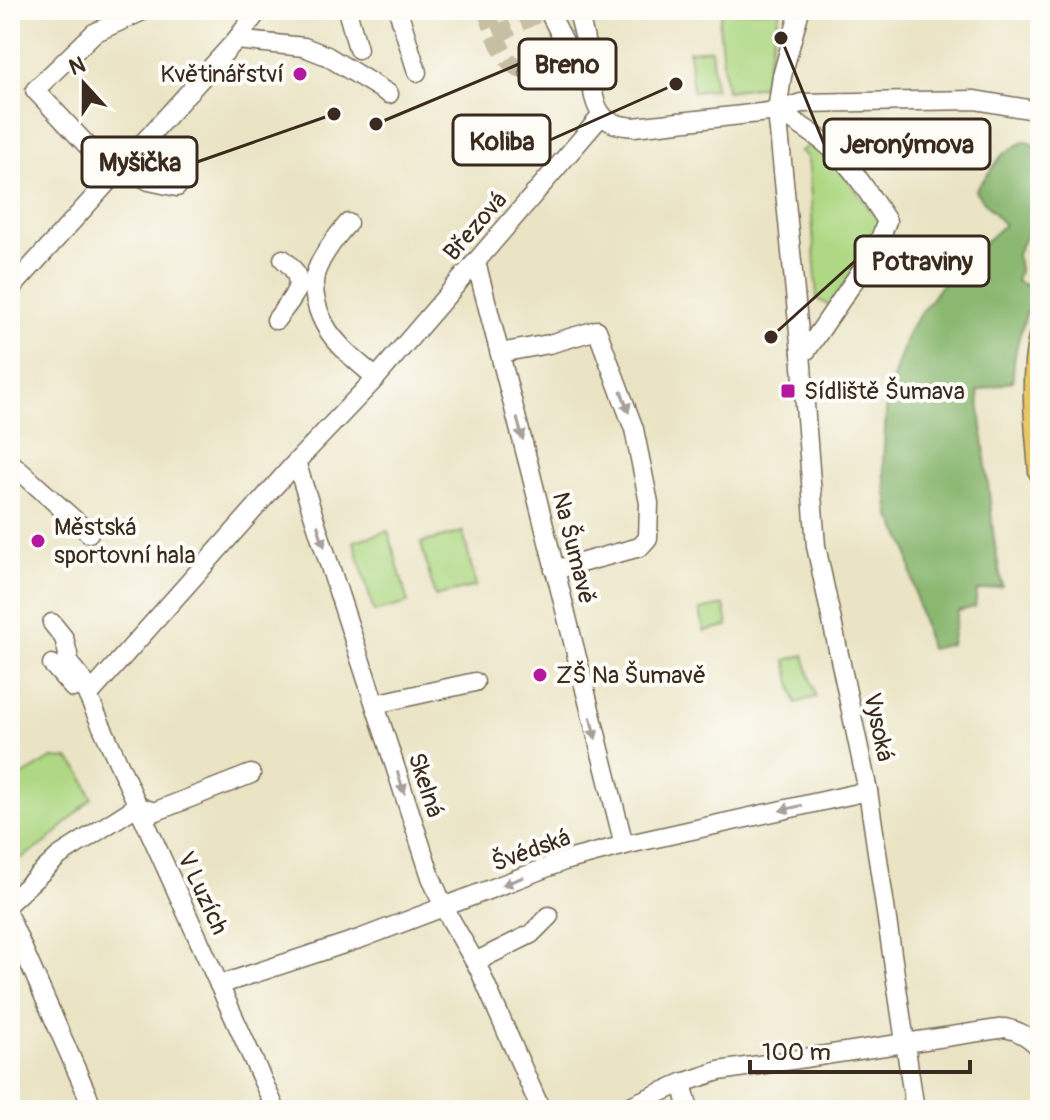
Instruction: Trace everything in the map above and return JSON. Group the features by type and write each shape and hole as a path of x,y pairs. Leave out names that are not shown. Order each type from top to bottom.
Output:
{"main road":[{"path":"1040,337 1035,400 1040,472"}],"street":[{"path":"145,10 94,33 35,90 99,158 124,166 149,181 177,187"},
{"path":"10,290 124,166 259,10"},
{"path":"347,10 358,49"},
{"path":"398,10 417,72"},
{"path":"529,72 560,55 567,47 548,10"},
{"path":"577,10 593,94 602,115 611,122 634,127 777,111 801,103 975,100 1040,111"},
{"name":"Vysoká","path":"800,10 782,76 777,111 816,546 868,791 915,1110"},
{"path":"236,40 304,47 327,56 389,94"},
{"path":"777,111 836,152 887,221 876,249 807,350 801,353"},
{"name":"Březová","path":"88,696 296,462 376,378 602,115"},
{"path":"348,223 323,257 314,280 316,303 324,324 338,344 376,378"},
{"path":"276,320 299,287 298,276 283,259"},
{"name":"Na Šumavě","path":"476,262 624,845"},
{"path":"500,353 549,344 597,330 634,429 649,503 648,538 640,547 554,570"},
{"path":"10,462 89,533"},
{"name":"Skelná","path":"296,462 431,877 444,908 475,962 541,1110"},
{"name":"V Luzích","path":"52,623 64,638 67,661 85,683 137,806 276,1110"},
{"path":"52,664 81,696 88,696"},
{"path":"375,704 475,682"},
{"path":"10,902 59,856 137,806 154,812 251,774"},
{"name":"Švédská","path":"219,985 362,938 564,861 868,791"},
{"path":"475,962 531,934 549,916"},
{"path":"10,919 94,1110"},
{"path":"621,1110 682,1083 719,1071 1005,1028 1018,1031 1034,1042"},
{"path":"682,1083 689,1110"}],"green space":[{"path":"780,10 762,86 726,91 719,24 722,12"},
{"path":"711,49 715,89 693,92 689,51"},
{"path":"1025,141 1040,148 1040,231 1029,229 1017,254 1019,270 1016,281 1035,289 1017,345 1013,381 978,391 1002,586 977,591 975,607 958,611 951,644 930,649 907,548 890,515 883,462 887,397 909,330 947,277 1004,225 975,191 1003,154"},
{"path":"813,143 830,156 879,221 871,244 830,306 817,299 809,166 806,156 800,151"},
{"path":"388,531 408,603 374,612 354,541"},
{"path":"463,532 476,586 435,596 421,543"},
{"path":"724,605 728,626 704,631 700,610"},
{"path":"804,655 816,697 796,703 786,660"},
{"path":"52,758 69,759 82,774 92,798 47,842 10,865 10,783"}],"tunnel":[{"path":"486,10 502,50 517,67 548,72 590,66"},
{"path":"496,35 544,10"}],"place":[{"name":"Jeronýmova","path":"781,38"},
{"name":"Květinářství","path":"300,74"},
{"name":"Koliba","path":"676,84"},
{"name":"Myšička","path":"334,114"},
{"name":"Breno","path":"376,124"},
{"name":"Potraviny","path":"771,337"},
{"name":"Sídliště Šumava","path":"788,391"},
{"name":"Městská sportovní hala","path":"38,541"},
{"name":"ZŠ Na Šumavě","path":"540,675"}]}
